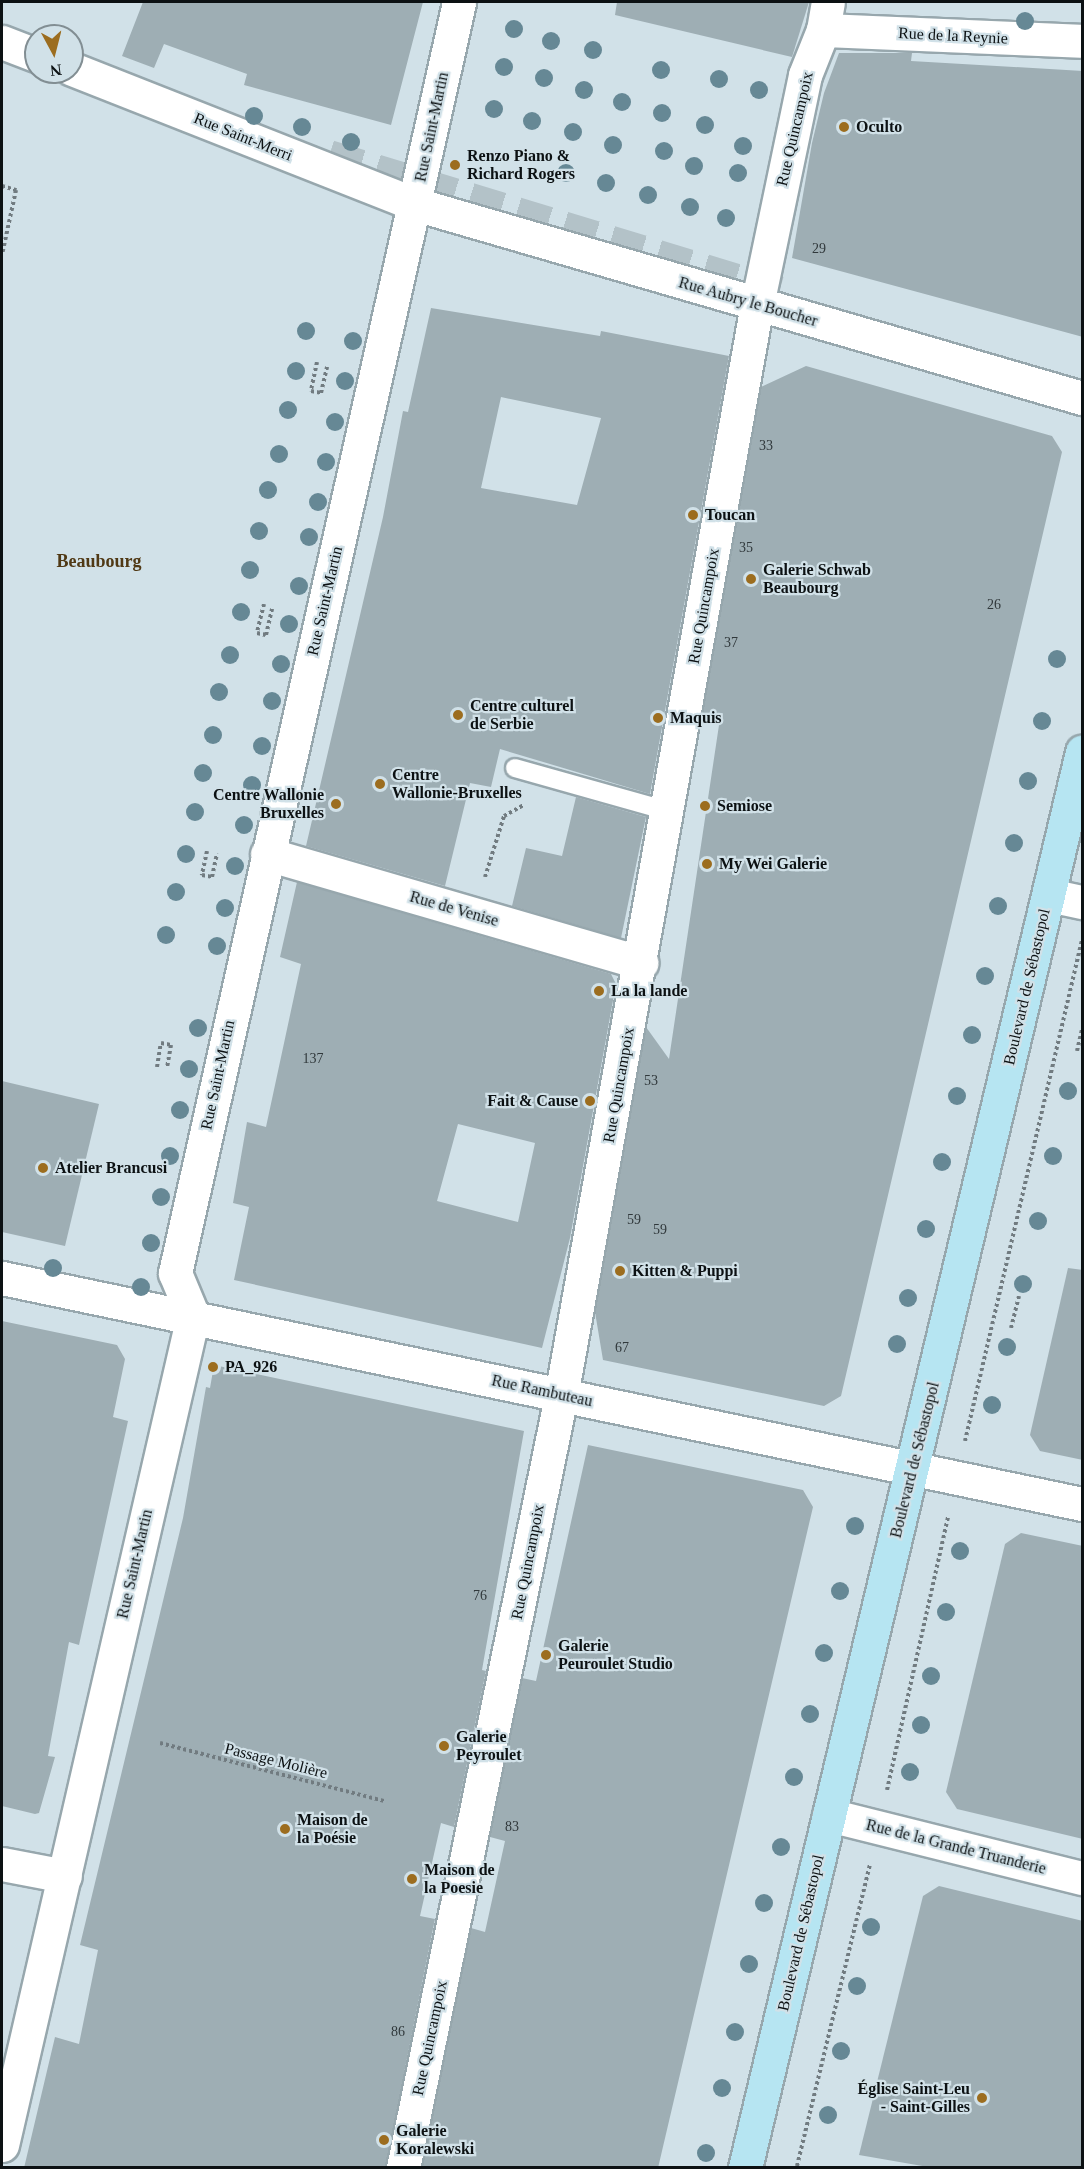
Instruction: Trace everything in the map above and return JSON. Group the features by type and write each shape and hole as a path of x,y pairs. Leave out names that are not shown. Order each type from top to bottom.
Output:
{"main road":[{"name":"Boulevard de Sébastopol","path":"745,2168 1083,752"}],"street":[{"name":"Rue Saint-Martin","path":"2,2145 193,1316 175,1273 459,2"},
{"name":"Rue de la Reynie","path":"826,16 1083,41"},
{"name":"Rue Quincampoix","path":"403,2168 561,1396 641,963 757,305 805,75 826,16"},
{"path":"2,42 24,50"},
{"name":"Rue Saint-Merri","path":"84,74 415,204"},
{"name":"Rue Aubry le Boucher","path":"415,204 1083,398"},
{"name":"Rue de Venise","path":"267,854 641,963"},
{"path":"1048,895 1083,902"},
{"name":"Rue Rambuteau","path":"2,1278 193,1316 561,1396 1083,1504"},
{"name":"Rue de la Grande Truanderie","path":"829,1815 1083,1878"},
{"path":"2,1864 65,1876"}],"lane":[{"path":"515,768 668,811"}],"path":[{"path":"2,186 16,190 2,255"},
{"path":"317,362 312,391 321,393 327,367"},
{"path":"264,604 257,633 267,635 272,609"},
{"path":"485,877 504,816 523,805"},
{"path":"207,851 202,875 212,877 217,854"},
{"path":"963,1451 1083,940"},
{"path":"1077,1052 1083,1030"},
{"path":"157,1067 161,1043 171,1045 167,1068"},
{"path":"1011,1328 1019,1296"},
{"path":"884,1802 950,1508"},
{"name":"Passage Molière","path":"160,1743 385,1801"},
{"path":"797,2166 872,1855"}],"building":[{"path":"143,2 423,2 391,125 244,85 247,74 164,44 154,68 122,56"},
{"path":"617,2 809,2 792,57 615,15"},
{"path":"839,53 912,53 911,61 1083,71 1083,337 792,258 812,143 824,93"},
{"path":"431,308 600,336 601,331 729,356 650,794 500,749 491,787 470,783 445,886 306,846 383,517 403,411 408,412","holes":["501,397 601,418 577,505 481,488"]},
{"path":"806,366 1052,436 1062,452 841,1396 824,1406 603,1360 595,1312 646,1027 669,1059 719,725 701,721 761,387"},
{"path":"576,797 646,817 621,938 512,906 526,848 562,856"},
{"path":"297,882 611,974 616,984 570,1238 542,1348 234,1280 249,1207 233,1203 247,1122 266,1127 301,964 280,957","holes":["458,1124 535,1143 518,1222 437,1201"]},
{"name":"Atelier Brancusi","path":"2,1081 99,1104 65,1246 2,1232"},
{"path":"1068,1268 1083,1270 1083,1460 1040,1451 1030,1435"},
{"path":"2,1321 117,1345 125,1359 113,1417 128,1421 79,1645 69,1642 48,1756 55,1757 39,1813 35,1814 2,1806"},
{"path":"214,1365 524,1431 482,1670 486,1671 454,1827 441,1823 420,1916 435,1919 385,2168 24,2168 55,2037 79,2044 98,1950 80,1945 183,1518 206,1387 210,1388"},
{"path":"588,1445 803,1490 813,1507 658,2168 422,2168 471,1928 485,1932 505,1841 490,1837 522,1678 536,1681"},
{"path":"1021,1533 1083,1546 1083,1839 957,1809 946,1792 1005,1544"},
{"path":"939,1886 1083,1921 1083,2168 934,2168 859,2155 923,1896"}],"tunnel":[{"path":"329,156 779,293"}],"place":[{"name":"Oculto","path":"844,127"},
{"name":"Renzo Piano & Richard Rogers","path":"455,165"},
{"name":"Toucan","path":"693,515"},
{"name":"Galerie Schwab Beaubourg","path":"751,579"},
{"name":"Centre culturel de Serbie","path":"458,715"},
{"name":"Maquis","path":"658,718"},
{"name":"Centre Wallonie-Bruxelles","path":"380,784"},
{"name":"Centre Wallonie Bruxelles","path":"336,804"},
{"name":"Semiose","path":"705,806"},
{"name":"My Wei Galerie","path":"707,864"},
{"name":"La la lande","path":"599,991"},
{"name":"Fait & Cause","path":"590,1101"},
{"name":"Atelier Brancusi","path":"43,1168"},
{"name":"Kitten & Puppi","path":"620,1271"},
{"name":"PA_926","path":"213,1367"},
{"name":"Galerie Peuroulet Studio","path":"546,1655"},
{"name":"Galerie Peyroulet","path":"444,1746"},
{"name":"Maison de la Poésie","path":"285,1829"},
{"name":"Maison de la Poesie","path":"412,1879"},
{"name":"Église Saint-Leu - Saint-Gilles","path":"982,2098"},
{"name":"Galerie Koralewski","path":"384,2140"}],"district":[{"name":"Beaubourg","path":"99,561"}]}
